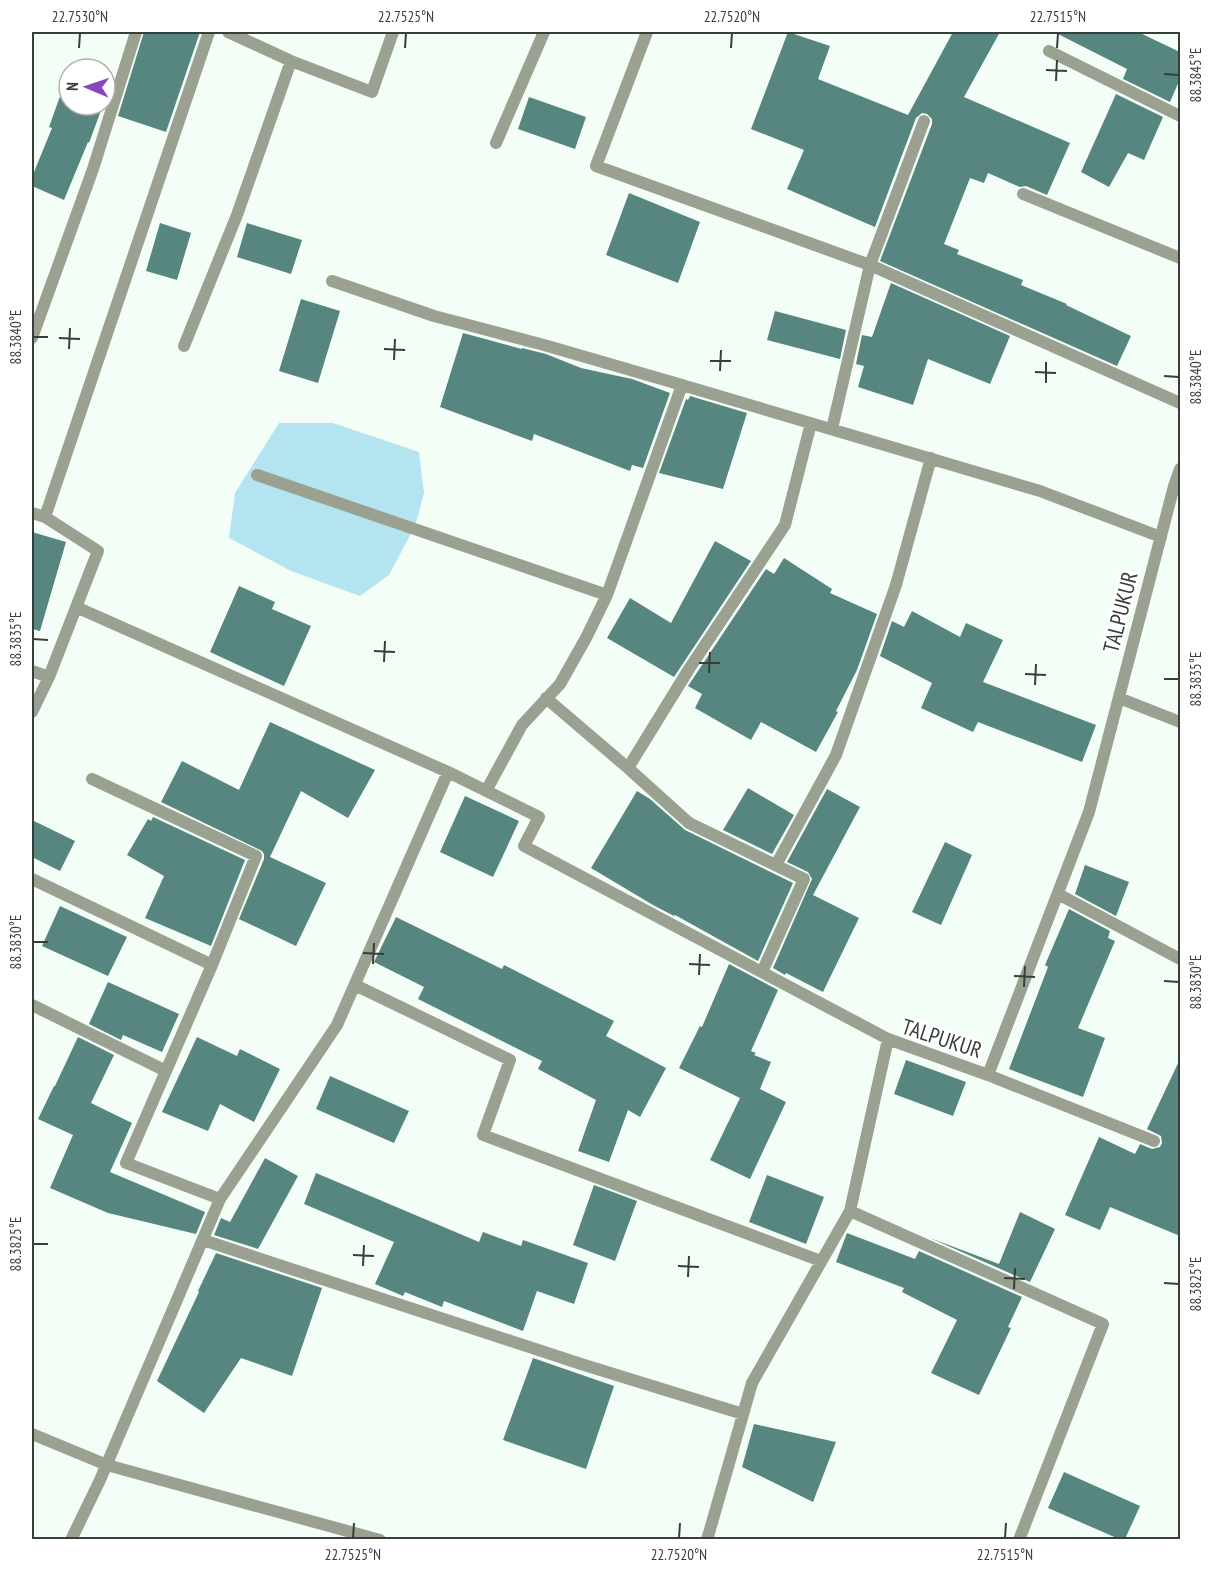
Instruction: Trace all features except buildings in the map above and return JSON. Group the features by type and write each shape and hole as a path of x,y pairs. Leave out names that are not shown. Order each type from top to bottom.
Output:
{"street":[{"path":"32,338 93,168 136,32"},
{"path":"45,517 209,32"},
{"path":"228,32 291,61 372,92 393,32"},
{"path":"496,143 544,32"},
{"path":"647,32 596,166 870,265 1180,403"},
{"path":"1049,51 1180,116"},
{"path":"184,346 237,215 291,61"},
{"path":"832,429 870,265 924,121"},
{"path":"1023,194 1180,258"},
{"path":"332,281 434,316 544,345 1040,491 1161,537"},
{"path":"486,791 522,725 560,684 607,595 682,385"},
{"path":"628,768 689,669 785,525 811,423"},
{"path":"776,865 836,755 896,585 931,458"},
{"name":"TALPUKUR","path":"710,1539 752,1383 850,1211 888,1039 988,1075 1089,812 1180,469"},
{"path":"257,475 607,595"},
{"path":"32,513 45,517 98,551 49,677 32,712"},
{"path":"76,608 448,772 540,817 524,846 888,1039"},
{"path":"32,672 49,677"},
{"path":"546,698 689,823 804,879 762,972"},
{"path":"1119,698 1180,722"},
{"path":"71,1539 107,1465 220,1199 337,1025 448,772"},
{"path":"92,779 256,856 212,965 126,1163 220,1199"},
{"path":"32,879 212,965"},
{"path":"1058,894 1180,959"},
{"path":"355,985 510,1060 483,1135 821,1261"},
{"path":"32,1005 166,1071"},
{"path":"988,1075 1154,1141"},
{"path":"850,1211 1103,1324 1019,1539"},
{"path":"203,1240 581,1364 743,1414"},
{"path":"32,1434 107,1465 380,1539"}],"water":[{"path":"279,423 333,423 419,452 424,493 415,526 389,575 360,596 291,571 229,538 235,493"}]}
